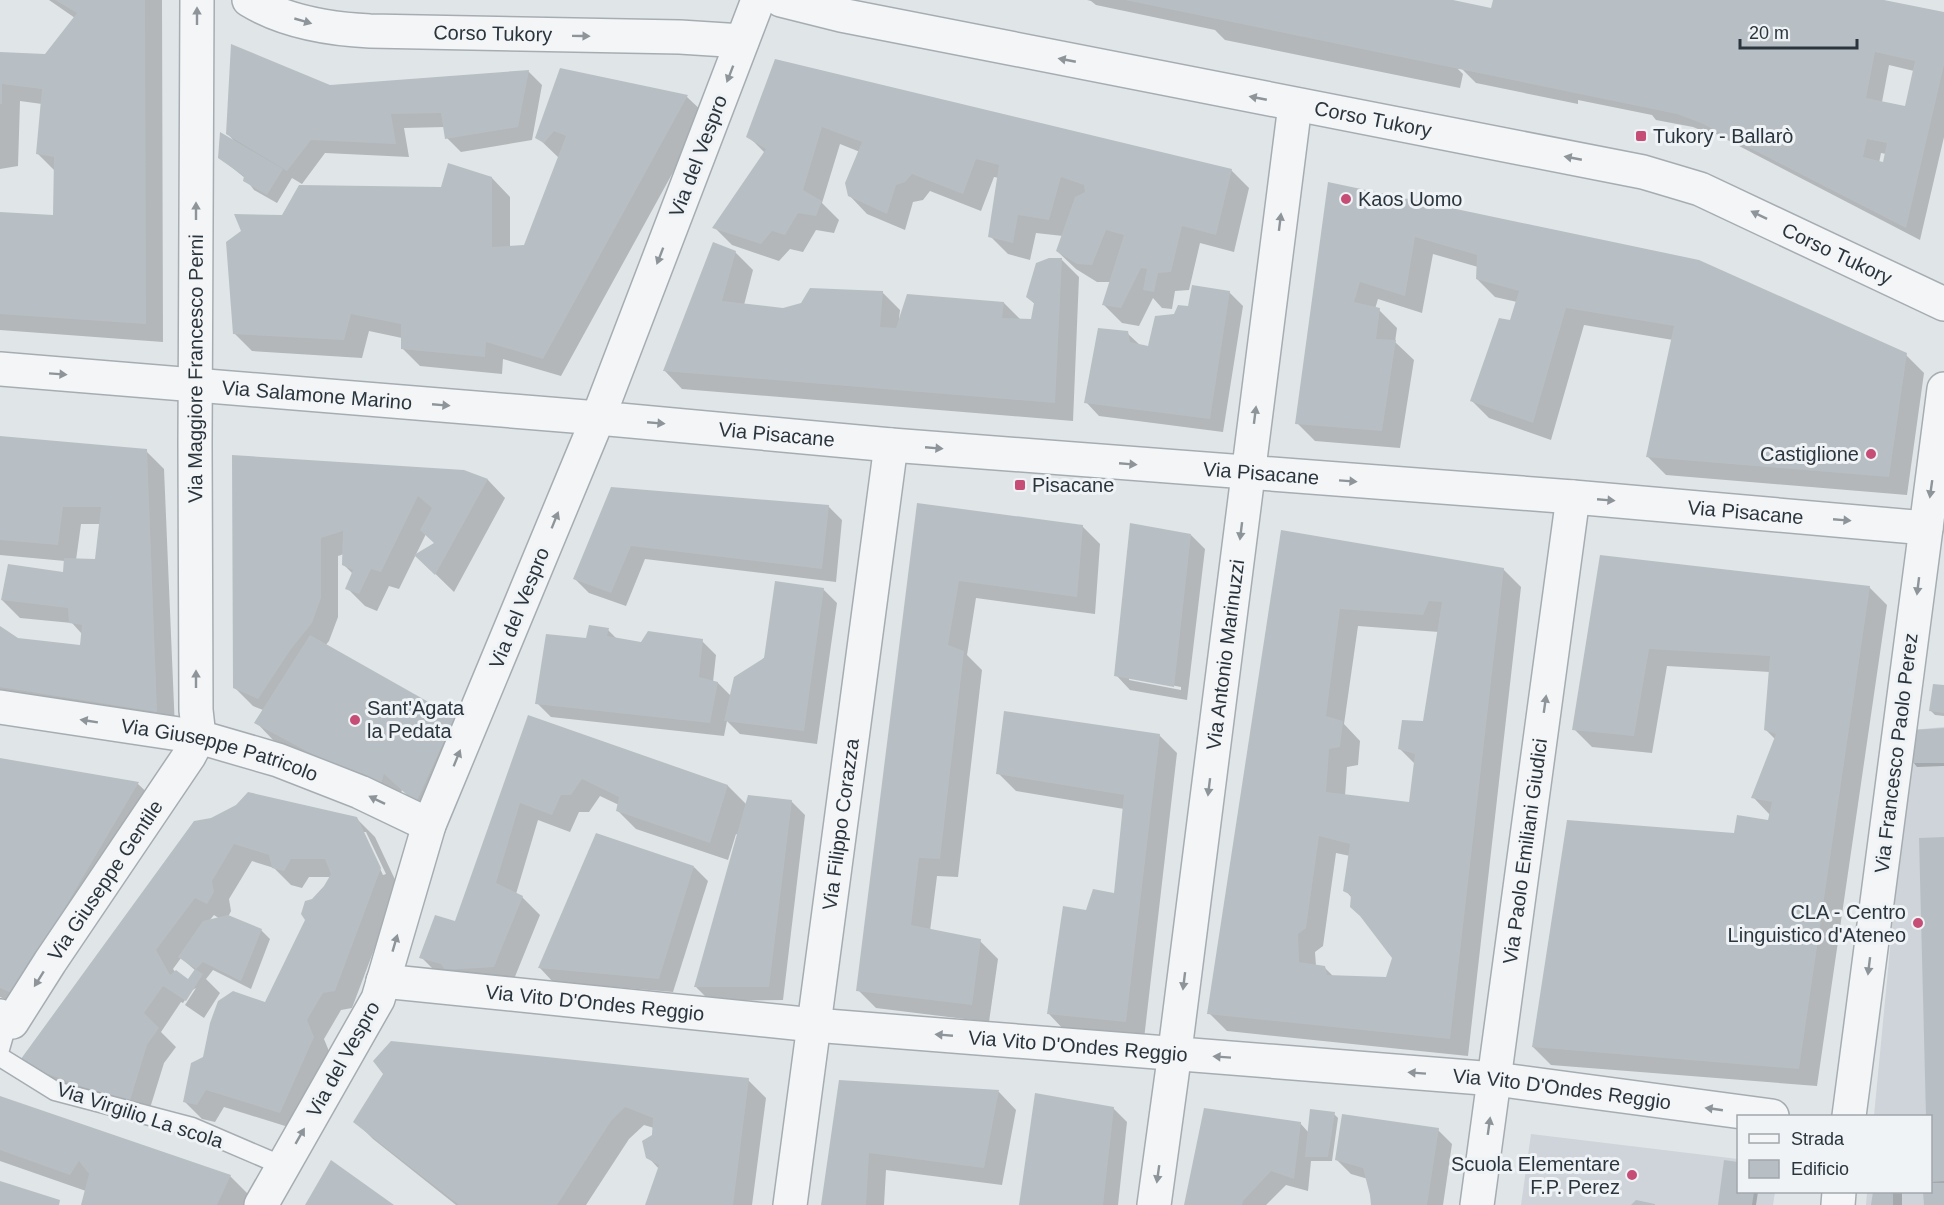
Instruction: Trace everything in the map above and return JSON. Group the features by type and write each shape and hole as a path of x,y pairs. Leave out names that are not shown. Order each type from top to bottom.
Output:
{"street":[{"name":"Via Maggiore Francesco Perni","path":"197,0 195,384 196,710 199,737"},
{"name":"Corso Tukory","path":"249,0 258,6 296,20 329,29 370,32 668,37 742,41"},
{"name":"Via del Vespro","path":"261,1205 378,999 429,825 598,418 758,0"},
{"name":"Corso Tukory","path":"781,0 841,15 1621,168 1700,189 1944,304"},
{"name":"Via Antonio Marinuzzi","path":"1154,1205 1295,105"},
{"name":"Via Salamone Marino","path":"0,369 598,418"},
{"name":"Via Francesco Paolo Perez","path":"1849,1115 1944,389"},
{"name":"Via Pisacane","path":"598,418 891,445 1573,497 1926,528"},
{"name":"Via Filippo Corazza","path":"790,1205 891,445"},
{"name":"Via Paolo Emiliani Giudici","path":"1477,1205 1573,497"},
{"name":"Via Giuseppe Patricolo","path":"0,707 199,737 278,760 360,792 429,825"},
{"name":"Via Giuseppe Gentile","path":"4,1029 189,756 199,737"},
{"name":"Via Vito D'Ondes Reggio","path":"383,981 814,1025 1495,1079 1765,1115"}],"lane":[{"name":"Via Virgilio La scola","path":"0,1057 56,1091 192,1127 283,1166"}],"shaded area":[{"name":"CLA - Centro Linguistico d'Ateneo","path":"1944,727 1944,1205 1866,1205 1867,1193 1932,1193 1932,1115 1874,1115 1911,730"},
{"name":"Scuola Elementare F.P. Perez","path":"1531,1134 1737,1159 1737,1193 1775,1193 1773,1205 1521,1205"}],"building":[{"path":"55,0 145,0 146,324 0,314 0,212 53,215 54,157 36,154 42,89 2,84 2,104 0,104 0,52 45,54 77,13"},
{"path":"1125,0 1453,0 1491,8 1493,0 1884,0 1944,12 1944,65 1906,228 1701,123 1677,114","holes":["1875,52 1915,61 1905,106 1866,98","1867,139 1887,143 1883,162 1863,157"]},
{"path":"231,44 330,85 529,70 518,127 445,139 441,113 391,114 396,144 311,140 287,171 226,134"},
{"path":"775,59 1232,169 1216,235 1182,226 1171,272 1158,273 1154,292 1143,290 1147,269 1141,268 1121,308 1102,305 1124,235 1106,230 1092,265 1077,264 1056,251 1075,197 1085,192 1084,185 1061,177 1049,220 1018,215 1013,243 988,237 999,165 976,159 963,194 912,174 905,182 896,185 887,214 848,196 845,183 862,142 822,127 803,190 822,201 816,216 798,213 785,235 772,231 761,244 712,228 766,149 746,137"},
{"path":"560,68 688,95 543,359 486,342 485,357 401,349 401,324 351,314 344,340 233,334 226,242 241,231 234,214 282,215 299,185 441,187 448,163 492,177 492,247 524,245 566,136 554,131 544,143 535,138"},
{"path":"220,132 283,169 267,195 243,181 244,176 218,158"},
{"path":"1328,182 1699,260 1907,353 1889,477 1646,457 1674,326 1566,308 1533,423 1470,401 1499,318 1510,320 1519,291 1476,279 1477,255 1415,237 1405,296 1360,282 1354,302 1380,308 1376,339 1396,340 1382,431 1295,424"},
{"path":"713,242 736,251 722,301 783,308 801,303 810,288 883,291 880,327 896,328 907,294 1004,302 1002,318 1031,319 1034,303 1026,297 1036,263 1049,258 1062,258 1055,403 663,371"},
{"path":"1192,285 1230,291 1210,419 1084,403 1098,328 1128,331 1130,342 1148,346 1155,316 1174,314 1178,305 1188,306"},
{"path":"0,436 147,449 157,712 0,687 0,626 18,638 80,645 82,625 69,623 68,608 1,600 8,564 63,572 64,558 95,559 101,507 63,507 58,545 0,540"},
{"path":"232,455 464,470 488,479 435,575 414,555 434,543 420,530 432,508 418,496 381,572 371,569 359,594 345,589 353,570 342,565 343,531 321,538 321,598 312,623 291,649 258,699 233,688"},
{"path":"611,487 829,505 822,569 631,546 611,593 573,579"},
{"path":"917,503 1083,525 1077,597 959,581 948,645 964,651 940,859 919,858 911,925 981,939 972,1005 856,991"},
{"path":"1130,523 1191,534 1174,687 1114,676"},
{"path":"1281,530 1504,568 1450,1039 1207,1014","holes":["1429,601 1442,602 1423,721 1402,720 1398,749 1415,754 1409,802 1326,792 1329,749 1340,747 1343,721 1326,716 1340,609 1423,615","1319,836 1350,844 1343,891 1351,895 1350,907 1360,916 1392,958 1386,977 1327,975 1325,966 1299,962 1298,934 1306,928"]},
{"path":"1600,555 1870,586 1799,1069 1532,1047 1567,820 1734,833 1737,815 1768,820 1772,802 1751,798 1776,734 1764,730 1770,656 1649,649 1634,736 1572,730"},
{"path":"775,581 824,588 804,731 724,721 734,677 764,658"},
{"path":"589,625 609,628 607,636 641,642 648,631 703,639 699,677 718,682 710,723 535,704 546,634 586,638"},
{"name":"Sant'Agata la Pedata","path":"310,635 455,717 416,803 384,774 379,790 254,723"},
{"path":"1933,684 1944,685 1944,713 1929,711"},
{"path":"1004,711 1160,734 1126,1022 1047,1014 1063,906 1086,910 1093,889 1114,893 1124,795 996,774"},
{"path":"528,715 728,785 710,843 616,811 619,797 582,779 571,795 561,795 552,815 520,803 496,883 523,896 494,967 445,970 441,964 419,958 435,915 455,921"},
{"path":"1944,728 1944,763 1911,763 1911,730"},
{"path":"0,758 139,782 14,994 0,988"},
{"path":"248,792 357,817 381,868 335,991 323,993 307,1020 314,1037 280,1113 206,1090 197,1105 183,1102 191,1063 203,1057 210,1023 218,1001 233,991 265,1002 305,920 301,914 305,901 312,899 331,874 325,859 291,859 284,871 272,868 269,855 234,844 212,881 214,892 207,904 195,898 156,950 170,975 176,970 188,979 195,969 203,974 186,1001 163,986 144,1013 159,1028 147,1045 129,1104 18,1063 194,821 211,818 236,805"},
{"path":"748,795 792,800 769,987 694,987"},
{"path":"596,833 694,866 659,979 538,968"},
{"path":"1944,837 1944,1181 1932,1182 1932,1115 1926,1115 1919,838"},
{"path":"228,915 262,929 241,981 203,962 196,969 178,957 203,921"},
{"path":"391,1041 749,1078 733,1205 645,1205 659,1165 646,1158 642,1141 652,1135 653,1118 625,1107 611,1121 557,1205 459,1205 353,1122 383,1074 373,1061"},
{"path":"839,1080 999,1090 984,1168 869,1153 866,1205 821,1205"},
{"path":"1035,1093 1114,1107 1103,1205 1019,1205"},
{"path":"0,1096 231,1175 217,1205 81,1205 89,1174 79,1161 70,1175 0,1150"},
{"path":"1204,1108 1301,1122 1294,1179 1271,1171 1243,1201 1242,1205 1184,1205"},
{"path":"1310,1109 1335,1112 1328,1157 1305,1157"},
{"path":"1342,1114 1439,1128 1427,1205 1371,1205 1363,1168 1335,1160"},
{"path":"331,1160 394,1205 305,1205"},
{"path":"1724,1160 1737,1162 1737,1193 1754,1193 1752,1205 1718,1205"},
{"path":"0,1181 60,1200 59,1205 0,1205"},
{"path":"1932,1183 1944,1183 1944,1205 1924,1205 1923,1193 1932,1193"},
{"path":"1873,1193 1893,1193 1893,1205 1871,1205"},
{"path":"1636,1200 1655,1204 1655,1205 1631,1205"}],"place":[{"name":"Tukory - Ballarò","path":"1641,136"},
{"name":"Kaos Uomo","path":"1346,199"},
{"name":"Castiglione","path":"1871,454"},
{"name":"Pisacane","path":"1020,485"},
{"name":"Sant'Agata la Pedata","path":"355,720"},
{"name":"CLA - Centro Linguistico d'Ateneo","path":"1918,923"},
{"name":"Scuola Elementare F.P. Perez","path":"1632,1175"}]}
